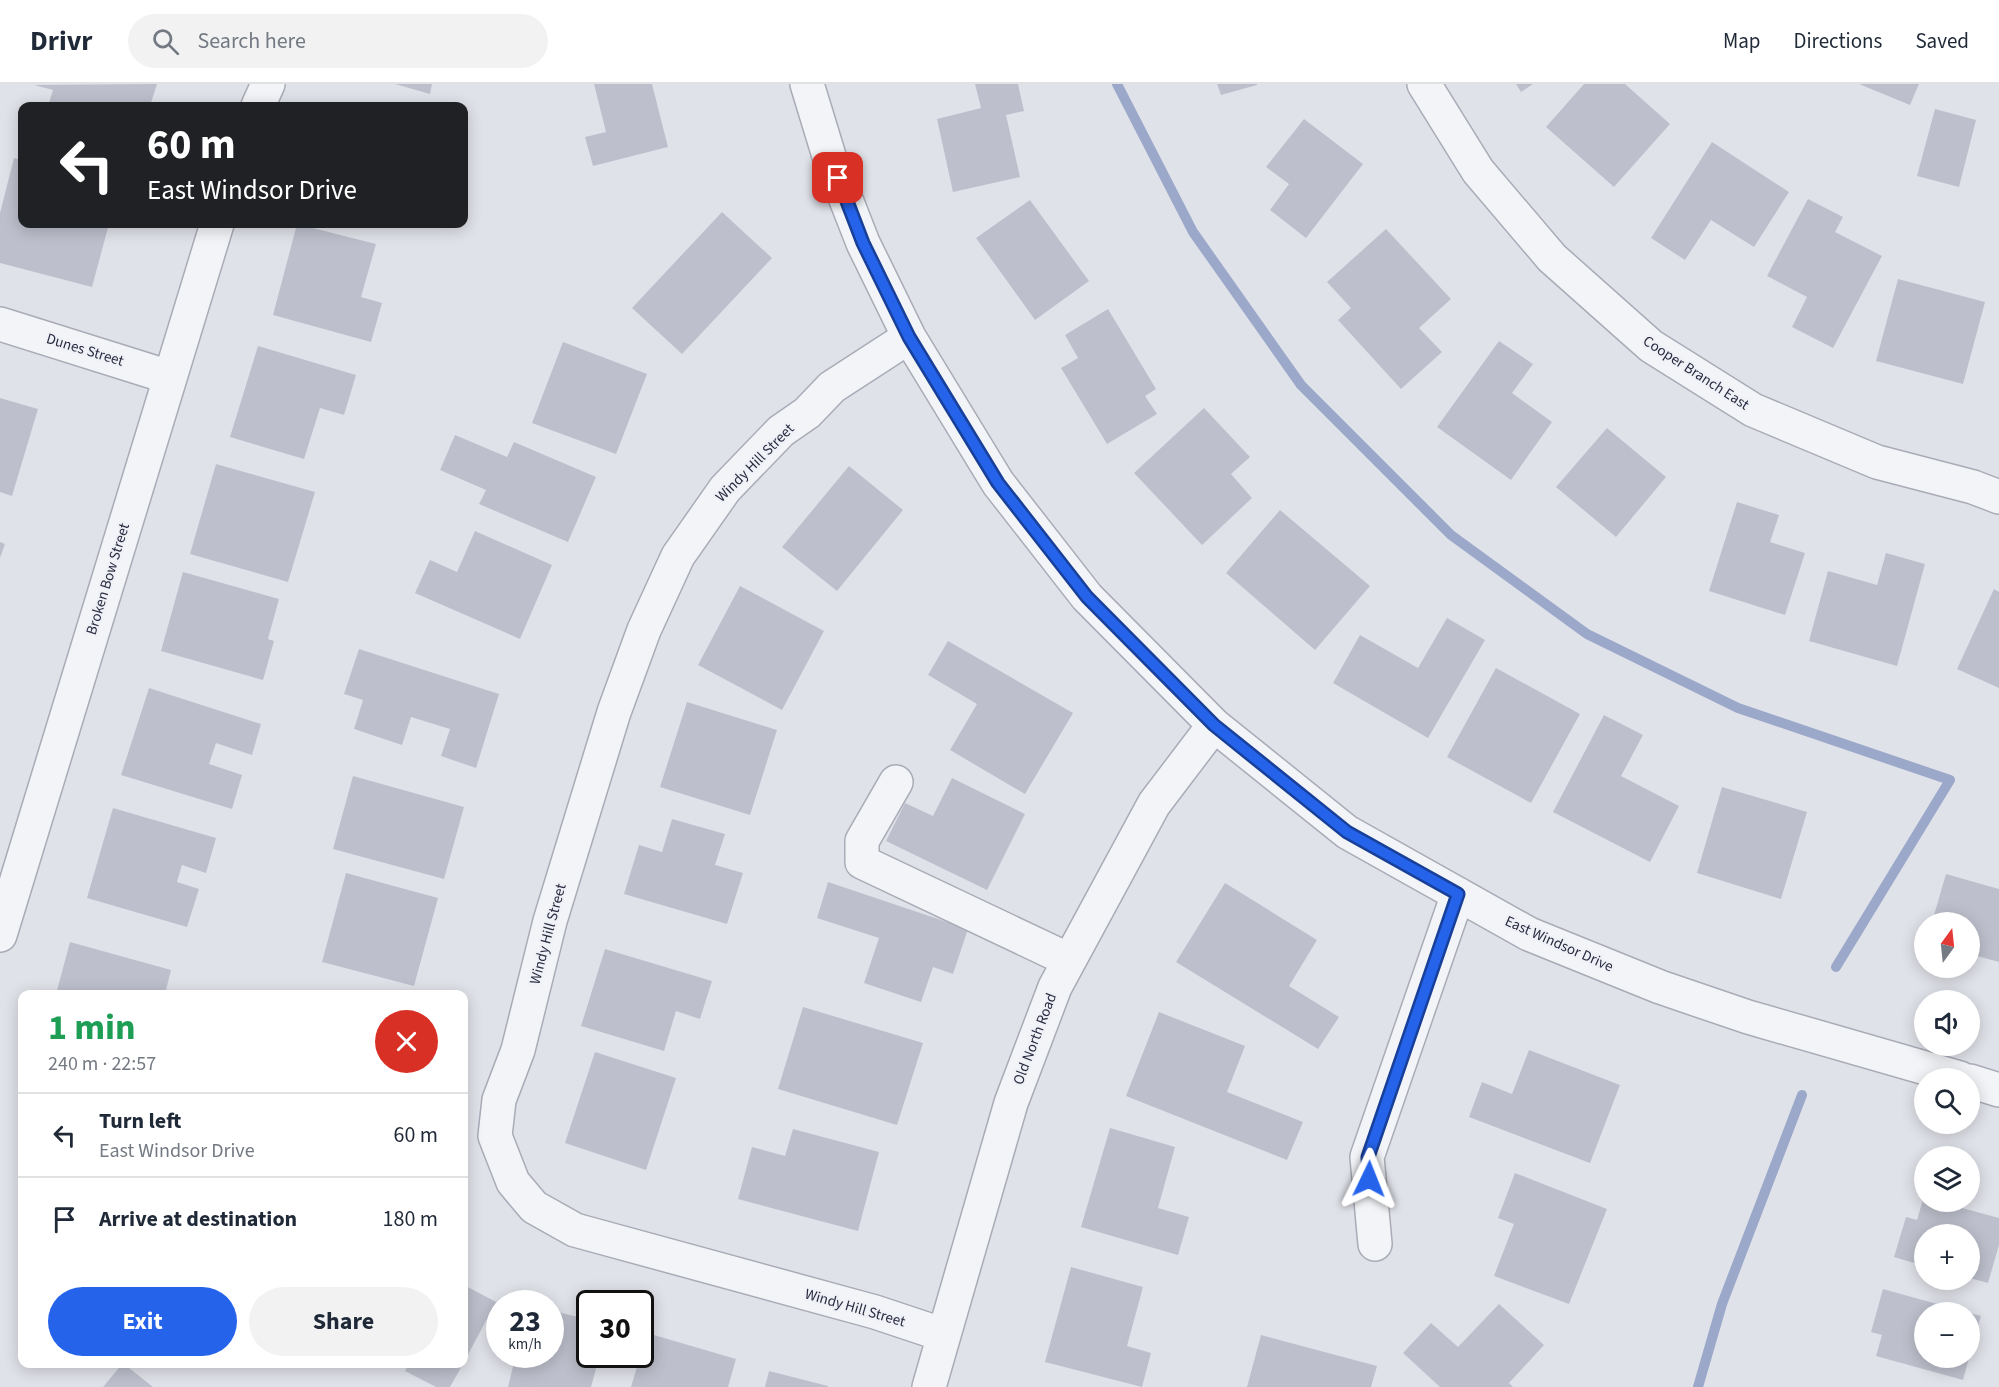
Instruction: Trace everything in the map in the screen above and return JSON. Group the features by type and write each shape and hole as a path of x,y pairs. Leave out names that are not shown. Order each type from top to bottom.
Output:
{"street":[{"path":"260,102 268,84"},
{"name":"East Windsor Drive","path":"807,84 829,156 863,243 909,337 998,483 1087,597 1214,725 1347,832 1529,934 1660,987 1748,1017 1925,1068"},
{"name":"Cooper Branch East","path":"1424,84 1478,171 1552,258 1652,346 1752,410 1877,462 1973,487 1999,497"},
{"name":"Broken Bow Street","path":"0,935 216,228"},
{"name":"Dunes Street","path":"0,324 169,377"},
{"name":"Windy Hill Street","path":"909,337 832,387 807,413 782,431 725,489 678,556 644,630 614,712 550,921 518,1050 499,1100 495,1136 513,1182 534,1207 574,1230 876,1312 944,1335"},
{"name":"Old North Road","path":"929,1387 1011,1103 1055,987 1154,804 1214,725"},
{"path":"896,782 862,841 862,862 1069,960"},
{"path":"1375,1244 1368,1157 1458,894"},
{"path":"1980,1084 1999,1090"}],"building":[{"path":"157,84 151,102 49,102 53,90 34,85"},
{"path":"395,84 432,84 430,94"},
{"path":"594,84 652,84 668,147 593,166 585,137 606,132"},
{"path":"975,84 1018,84 1024,111 1006,115 1020,177 953,192 937,119 981,108"},
{"path":"1217,84 1257,84 1257,85 1221,95"},
{"path":"1516,84 1533,84 1521,92"},
{"path":"1584,84 1625,84 1670,124 1614,187 1546,127"},
{"path":"1859,84 1919,84 1910,105"},
{"path":"1935,109 1976,120 1959,187 1917,176"},
{"path":"1304,119 1363,164 1306,238 1270,210 1289,184 1266,167"},
{"path":"1712,142 1789,192 1754,247 1711,220 1685,260 1651,238"},
{"path":"14,158 18,159 18,228 108,228 92,287 0,263 0,213"},
{"path":"1808,199 1843,217 1835,232 1882,256 1833,348 1792,327 1807,297 1767,276"},
{"path":"1030,200 1089,281 1035,320 976,238"},
{"path":"722,212 772,258 682,354 632,308"},
{"path":"296,228 313,228 376,244 361,297 382,303 371,342 273,315"},
{"path":"1386,229 1451,299 1419,328 1442,352 1401,389 1338,320 1351,308 1327,282"},
{"path":"1898,279 1985,302 1963,384 1876,361"},
{"path":"1108,309 1156,389 1145,396 1157,414 1107,444 1061,368 1078,358 1065,335"},
{"path":"1499,341 1533,364 1512,393 1552,422 1511,480 1437,427"},
{"path":"563,342 647,374 616,454 532,423"},
{"path":"258,346 356,375 344,415 320,408 304,459 230,437"},
{"path":"0,398 38,409 12,496 0,492"},
{"path":"1204,408 1250,457 1231,474 1252,498 1202,545 1134,473"},
{"path":"1607,428 1666,477 1616,537 1556,487"},
{"path":"455,435 507,457 514,442 596,477 568,542 479,504 486,490 440,470"},
{"path":"216,464 315,492 288,582 190,554"},
{"path":"849,466 903,510 837,591 782,547"},
{"path":"1737,502 1779,515 1770,542 1805,553 1785,615 1709,591"},
{"path":"1280,510 1370,586 1315,650 1226,573"},
{"path":"475,531 552,565 520,639 415,593 430,560 457,572"},
{"path":"0,542 5,544 0,558"},
{"path":"1886,553 1925,564 1897,666 1809,641 1828,571 1877,585"},
{"path":"183,572 279,599 268,639 274,641 263,680 161,651"},
{"path":"740,586 824,631 782,710 698,665"},
{"path":"1994,589 1999,592 1999,688 1957,669"},
{"path":"1447,618 1485,640 1428,738 1333,683 1360,635 1418,668"},
{"path":"948,641 1073,713 1025,794 950,750 977,704 928,675"},
{"path":"359,649 499,694 476,768 441,756 450,729 411,717 402,745 354,729 363,700 344,694"},
{"path":"1496,668 1580,714 1531,803 1447,757"},
{"path":"149,688 261,724 252,755 216,743 209,764 242,775 232,809 121,775"},
{"path":"687,702 777,730 750,815 660,787"},
{"path":"1604,715 1643,735 1621,776 1679,806 1650,862 1553,812"},
{"path":"353,776 464,807 444,879 333,849"},
{"path":"952,778 1025,814 987,890 886,841 905,803 933,816"},
{"path":"1722,787 1807,812 1781,899 1697,873"},
{"path":"113,808 216,838 206,873 182,865 177,882 199,889 187,927 87,898"},
{"path":"672,819 725,834 715,865 743,873 727,924 624,894 639,845 662,852"},
{"path":"346,873 438,898 414,986 322,962"},
{"path":"1946,874 1999,889 1999,962 1980,957 1980,912 1935,912"},
{"path":"828,882 968,929 953,974 933,967 921,1002 864,983 879,938 817,918"},
{"path":"1225,883 1317,940 1289,986 1339,1017 1318,1049 1176,962"},
{"path":"70,942 171,970 166,990 57,990"},
{"path":"605,949 712,981 700,1019 676,1011 664,1051 581,1026"},
{"path":"803,1007 923,1043 897,1125 778,1089"},
{"path":"1159,1012 1245,1046 1227,1092 1303,1122 1287,1160 1126,1096"},
{"path":"1529,1050 1620,1085 1590,1163 1469,1117 1482,1082 1512,1094"},
{"path":"595,1052 676,1078 646,1170 565,1143"},
{"path":"1110,1128 1175,1147 1158,1208 1189,1217 1178,1255 1081,1227"},
{"path":"793,1129 879,1152 858,1231 738,1199 752,1147 785,1156"},
{"path":"1515,1173 1607,1209 1569,1304 1494,1276 1514,1224 1498,1218"},
{"path":"1919,1212 1977,1212 1999,1218 1999,1245 1988,1283 1980,1281 1980,1224 1914,1224 1914,1263 1894,1257 1906,1217 1917,1220"},
{"path":"1071,1267 1143,1287 1127,1346 1151,1353 1142,1387 1045,1362"},
{"path":"468,1287 486,1297 486,1321 468,1354"},
{"path":"1883,1289 1930,1302 1914,1302 1914,1366 1876,1356 1882,1335 1871,1332"},
{"path":"1499,1304 1544,1345 1509,1383 1513,1387 1440,1387 1403,1353 1431,1323 1458,1347"},
{"path":"564,1314 576,1316 576,1368 596,1368 591,1387 508,1387 513,1368 564,1368"},
{"path":"654,1335 736,1359 728,1387 631,1387 637,1368 654,1368"},
{"path":"1261,1335 1377,1366 1371,1387 1247,1387"},
{"path":"119,1368 129,1368 153,1387 103,1387"},
{"path":"407,1368 461,1368 450,1387 436,1387 405,1371"},
{"path":"1920,1368 1966,1368 1963,1380"},
{"path":"769,1371 828,1386 828,1387 765,1387"}],"waterway":[{"path":"1117,84 1193,232 1301,385 1451,535 1587,634 1738,708 1950,780 1836,967"},
{"path":"1698,1387 1722,1304 1802,1095"}],"route":[{"path":"838,178 863,243 909,337 998,483 1087,597 1214,725 1347,832 1458,894 1368,1157 1369,1179"}]}
